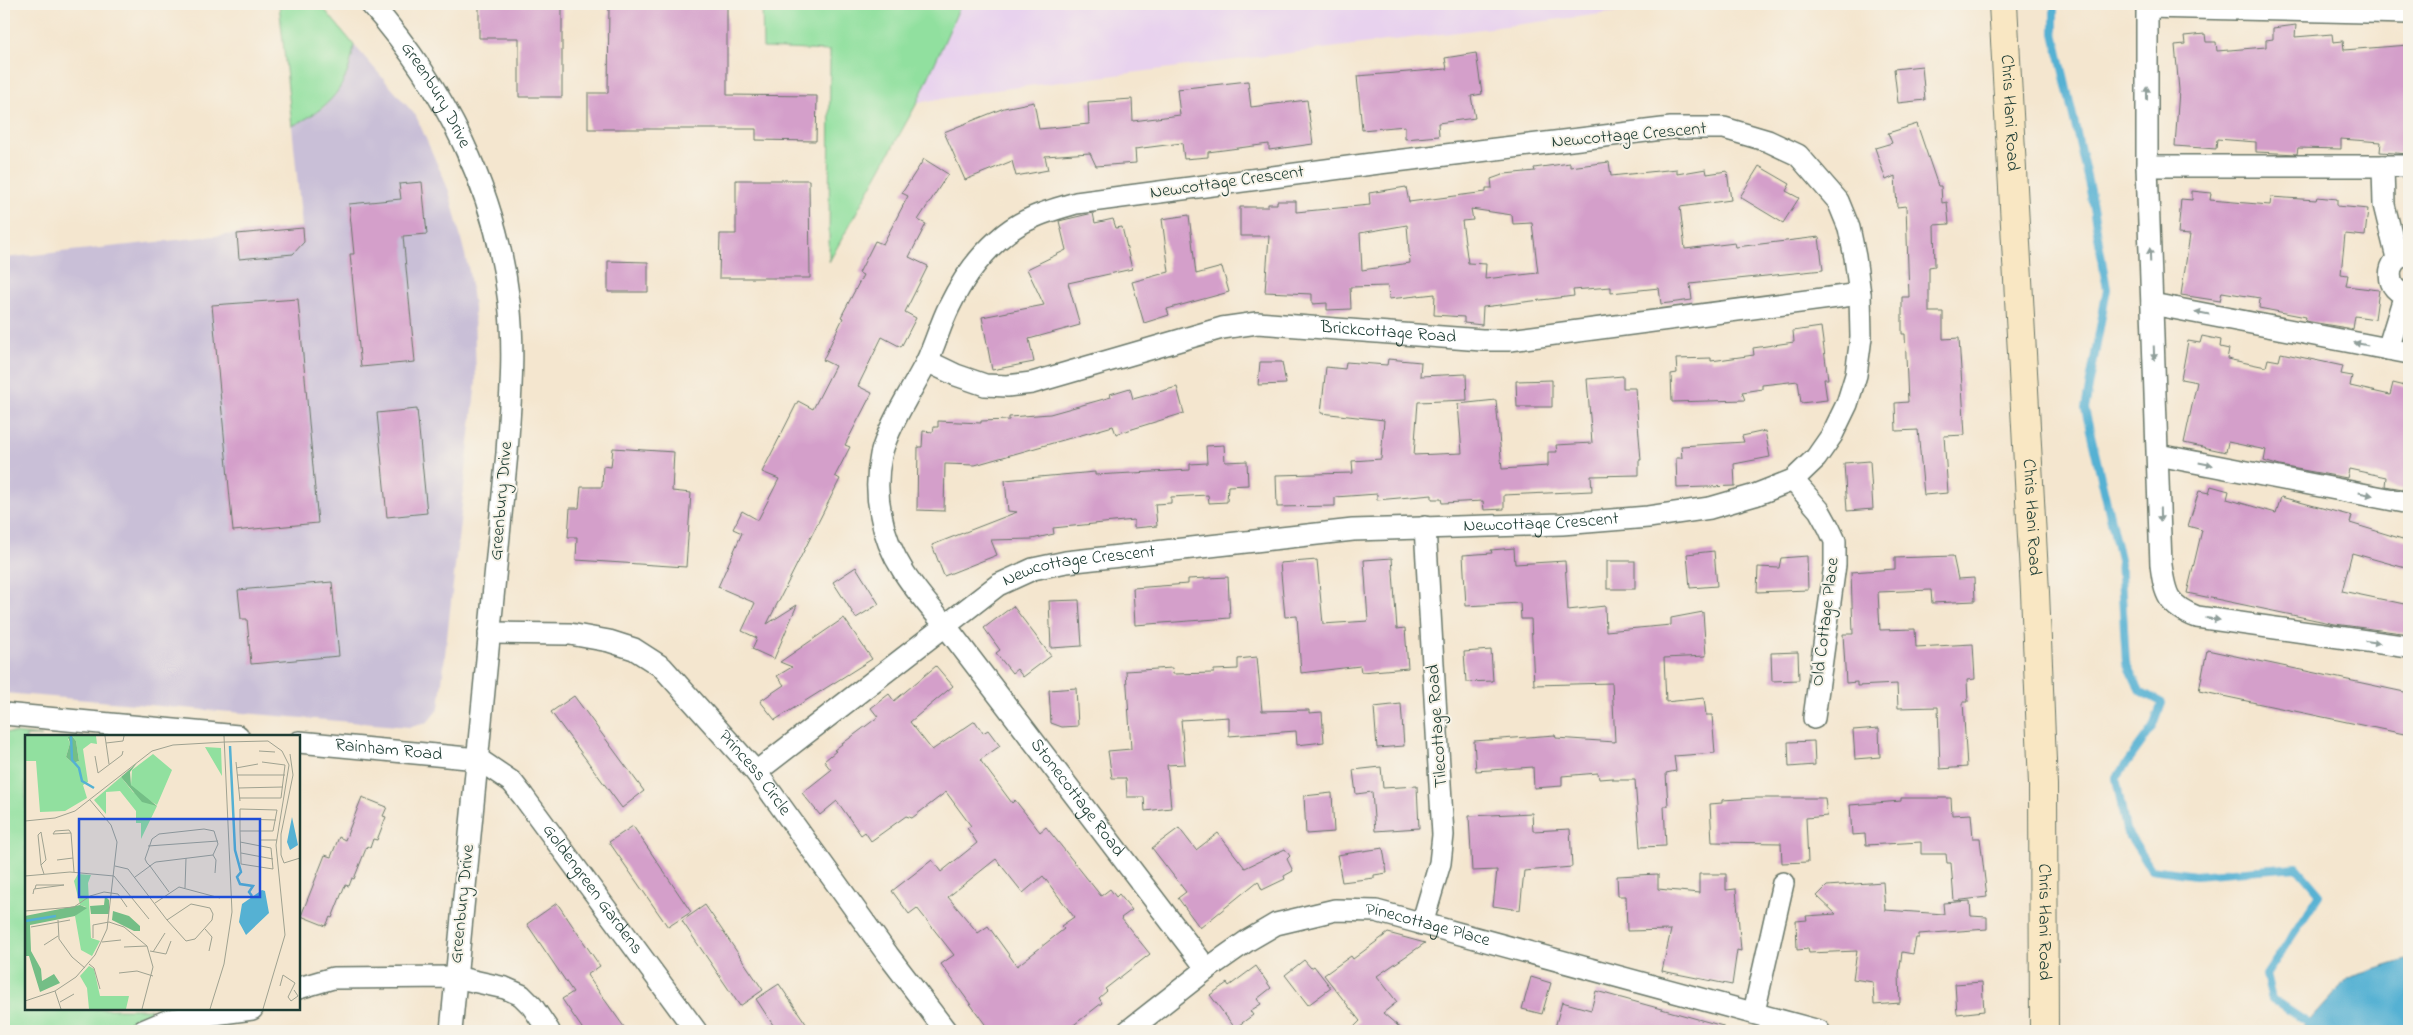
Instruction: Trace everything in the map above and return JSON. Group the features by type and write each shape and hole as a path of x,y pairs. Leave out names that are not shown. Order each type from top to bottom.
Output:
{"main road":[{"name":"Chris Hani Road","path":"2003,4 2034,572 2042,776 2044,1031"}],"street":[{"name":"Greenbury Drive","path":"371,4 391,26 430,80 460,134 488,204 506,278 509,304 512,370 507,453 450,1031"},
{"path":"2409,13 2147,6 2147,166 2152,304 2162,573 2169,601 2179,610 2196,617 2409,648"},
{"name":"Newcottage Crescent","path":"756,772 998,585 1033,569 1058,564 1353,530 1562,524 1648,517 1710,508 1755,495 1793,480 1816,458 1832,435 1847,404 1856,375 1861,337 1860,294 1849,228 1838,201 1798,155 1768,141 1724,128 1671,128 1379,162 1076,203 1036,214 999,239 972,269 949,306 927,361 897,417 881,454 878,487 886,538 900,567 915,590 945,625"},
{"path":"2147,166 2409,166"},
{"path":"2383,166 2384,205 2403,257 2392,265 2389,274 2392,283 2407,294 2388,349"},
{"name":"Brickcottage Road","path":"927,361 956,375 985,385 1008,386 1032,383 1160,344 1240,324 1257,323 1482,340 1510,340 1860,294"},
{"path":"2152,304 2409,353"},
{"path":"2158,455 2409,503"},
{"name":"Old Cottage Place","path":"1793,480 1819,510 1835,541 1835,565 1814,718"},
{"name":"Tilecottage Road","path":"1422,924 1440,863 1443,835 1425,527"},
{"name":"Stonecottage Road","path":"945,625 1207,969"},
{"name":"Princess Circle","path":"489,633 570,634 634,649 662,667 756,772 888,955 946,1031"},
{"path":"4,714 227,735"},
{"name":"Rainham Road","path":"300,742 478,759"},
{"name":"Goldengreen Gardens","path":"478,759 512,782 696,1031"},
{"path":"1754,1012 1783,883"},
{"name":"Pinecottage Place","path":"1128,1031 1207,969 1247,941 1276,924 1335,910 1376,911 1819,1031"},
{"path":"300,988 333,978 455,978 505,988 521,995 532,1006 549,1031"},
{"path":"143,1031 169,1014 235,1010"}],"shaded area":[{"path":"961,4 1681,4 988,91 917,103"},
{"path":"354,45 416,116 449,191 469,271 474,308 476,381 439,708 427,723 410,727 4,693 4,258 302,227 292,126 323,108 336,94 351,63"}],"green space":[{"path":"279,4 320,4 354,45 347,73 335,94 317,112 292,126"},
{"path":"762,4 961,4 917,103 829,262 830,51 763,48"},
{"path":"4,732 32,735 25,735 25,1010 151,1010 151,1031 4,1031"}],"water":[{"path":"2409,959 2409,1031 2300,1031 2348,978"}],"building":[{"path":"479,4 562,4 562,97 519,97 519,38 479,38"},
{"path":"609,4 727,4 727,95 817,96 816,141 756,140 756,129 588,129 588,93 608,93"},
{"path":"2296,25 2295,37 2332,34 2333,42 2343,41 2344,50 2409,45 2409,154 2380,152 2381,142 2341,139 2341,149 2298,148 2297,154 2256,152 2256,142 2217,139 2216,149 2175,146 2179,90 2175,45 2185,44 2184,36 2205,34 2206,42 2216,42 2217,51 2266,47 2266,40 2273,39 2273,28"},
{"path":"1476,53 1482,94 1471,96 1475,118 1438,123 1439,136 1405,139 1405,126 1362,130 1357,76 1447,69 1445,58"},
{"path":"1922,66 1925,100 1898,103 1894,69"},
{"path":"1248,81 1251,107 1307,100 1313,144 1269,150 1269,144 1208,152 1208,157 1184,159 1182,143 1135,149 1136,163 1096,166 1090,153 1045,156 1048,170 1016,176 1012,161 965,180 944,132 1004,108 1034,102 1039,129 1089,124 1088,102 1132,99 1133,121 1180,115 1177,89"},
{"path":"1917,124 1938,186 1941,186 1942,203 1947,202 1949,224 1934,225 1935,266 1929,267 1929,312 1943,312 1943,339 1959,338 1965,435 1944,436 1948,493 1924,495 1918,430 1896,431 1895,403 1908,402 1905,334 1902,334 1902,297 1909,297 1906,206 1897,207 1895,176 1886,180 1875,148 1892,143 1888,133"},
{"path":"924,159 948,174 918,220 926,224 909,257 928,266 905,312 916,318 901,347 882,337 858,386 872,393 845,445 850,447 835,476 840,479 767,624 797,605 774,659 752,649 757,638 742,631 755,603 718,587 742,533 733,529 742,511 758,520 779,479 762,472 798,401 813,409 835,366 823,360 843,318 841,317 863,275 859,273 875,241 883,244 908,196 902,193"},
{"path":"1609,162 1611,176 1677,169 1677,174 1706,169 1707,174 1727,171 1731,200 1680,207 1685,249 1735,243 1736,247 1819,237 1823,270 1690,284 1692,300 1661,304 1659,288 1611,293 1611,287 1573,290 1574,296 1483,307 1482,325 1464,323 1464,317 1434,315 1435,294 1389,299 1388,286 1350,287 1351,309 1327,310 1327,303 1312,304 1312,294 1265,292 1269,236 1240,236 1240,207 1268,207 1268,204 1277,204 1277,201 1296,201 1296,212 1370,205 1369,193 1406,187 1409,202 1486,192 1486,188 1492,188 1491,179 1505,174 1535,171 1534,168 1570,163 1570,167","holes":["1471,209 1512,215 1513,224 1532,223 1538,273 1485,279 1486,264 1468,263 1462,221 1473,220","1407,225 1410,263 1362,270 1360,233"]},
{"path":"1759,166 1790,184 1786,191 1799,198 1783,223 1740,197"},
{"path":"736,180 809,180 810,278 719,278 720,234 736,234"},
{"path":"422,182 427,234 403,236 415,362 361,367 350,254 354,254 349,204 401,199 399,184"},
{"path":"2192,191 2211,193 2210,200 2270,205 2271,197 2316,200 2317,197 2337,199 2337,206 2368,209 2365,236 2345,234 2341,274 2348,275 2346,286 2379,290 2375,319 2355,316 2353,329 2305,321 2306,317 2259,308 2260,298 2222,292 2220,301 2181,295 2190,235 2178,234 2181,199 2192,200"},
{"path":"1093,213 1095,223 1113,219 1116,228 1122,227 1132,269 1068,283 1080,325 1029,339 1034,362 992,370 982,317 1044,305 1027,269 1066,250 1059,221"},
{"path":"1189,215 1196,274 1222,267 1229,292 1167,309 1169,315 1144,323 1132,282 1169,272 1162,219"},
{"path":"303,228 304,242 293,254 239,259 237,234"},
{"path":"608,261 648,262 648,292 608,292"},
{"path":"298,299 318,523 233,531 212,305"},
{"path":"1821,327 1828,379 1824,379 1827,400 1801,403 1798,381 1762,385 1762,389 1742,392 1745,400 1672,402 1671,374 1677,373 1676,359 1711,358 1711,361 1754,355 1753,348 1794,342 1793,331"},
{"path":"2202,336 2221,340 2220,347 2229,349 2227,359 2266,367 2268,359 2279,361 2281,353 2343,366 2341,374 2352,376 2350,386 2390,395 2393,383 2409,387 2409,490 2385,486 2386,477 2349,469 2347,478 2280,466 2264,461 2266,450 2228,442 2226,452 2184,443 2197,382 2181,379 2188,341 2200,343"},
{"path":"1388,359 1421,362 1420,376 1466,374 1467,400 1418,402 1414,455 1462,453 1458,404 1496,400 1502,469 1548,466 1548,452 1557,452 1556,445 1592,443 1587,379 1623,376 1623,388 1635,388 1641,460 1639,460 1639,475 1591,476 1592,491 1504,495 1504,509 1484,510 1483,501 1442,503 1441,499 1432,499 1432,495 1377,500 1377,494 1335,497 1335,506 1277,507 1276,475 1353,473 1352,461 1381,459 1384,420 1321,413 1326,367 1345,369 1346,362 1387,365"},
{"path":"1260,362 1282,362 1286,384 1258,385"},
{"path":"1552,380 1552,407 1517,407 1516,381"},
{"path":"1177,387 1184,413 1116,434 1113,426 975,465 945,464 944,511 917,510 918,447 922,447 923,431 933,432 934,427 938,427 938,421 981,423 981,421 1009,420 1009,417 1050,414 1111,397 1110,394 1130,388 1133,399"},
{"path":"417,409 427,513 387,517 377,413"},
{"path":"1765,431 1770,457 1734,464 1735,486 1677,488 1676,458 1682,458 1681,446 1744,442 1742,436"},
{"path":"1224,445 1225,462 1247,461 1248,485 1228,486 1227,502 1209,503 1208,495 1171,497 1171,503 1155,504 1157,526 1134,528 1134,520 1053,528 1054,534 1032,539 991,540 997,555 944,576 932,545 1017,512 1008,511 1005,480 1095,472 1095,475 1190,470 1190,464 1207,463 1206,446"},
{"path":"613,448 674,452 672,491 691,493 686,567 576,560 577,537 568,537 570,508 579,508 581,487 602,487 603,466 611,467"},
{"path":"1870,461 1873,509 1847,511 1844,463"},
{"path":"2211,486 2229,491 2227,499 2276,513 2281,497 2352,516 2350,523 2409,541 2409,569 2352,553 2342,591 2409,605 2409,634 2335,624 2187,593 2202,530 2188,526 2199,491 2209,493"},
{"path":"1514,548 1515,564 1565,561 1568,610 1605,606 1606,631 1671,625 1671,618 1703,612 1706,656 1664,658 1666,702 1704,698 1706,715 1712,715 1715,753 1674,756 1676,771 1666,773 1668,806 1664,806 1666,846 1640,847 1635,780 1599,779 1598,773 1562,776 1562,786 1534,788 1533,767 1476,771 1474,741 1555,735 1556,738 1615,742 1612,683 1534,685 1531,619 1521,619 1520,603 1466,606 1463,555 1492,553 1491,550"},
{"path":"1714,551 1717,586 1690,588 1687,554"},
{"path":"1807,556 1808,590 1757,592 1758,567 1779,568 1781,558"},
{"path":"1953,556 1958,579 1974,578 1975,601 1932,603 1931,590 1878,592 1880,630 1915,629 1916,647 1973,644 1975,679 1967,680 1968,702 1963,702 1967,767 1940,769 1938,707 1898,708 1897,684 1857,686 1857,682 1846,683 1843,634 1853,634 1851,572 1895,569 1895,558"},
{"path":"1392,558 1397,629 1405,628 1408,668 1361,672 1360,666 1301,673 1297,616 1285,617 1280,563 1317,560 1323,624 1368,621 1364,560"},
{"path":"1607,561 1635,561 1635,589 1607,589"},
{"path":"856,567 879,604 856,618 833,582"},
{"path":"1228,577 1230,618 1135,625 1133,588 1188,584 1188,579"},
{"path":"332,582 339,656 251,664 247,619 241,619 238,590"},
{"path":"1079,600 1082,646 1051,648 1049,601"},
{"path":"1013,606 1051,656 1023,677 1017,669 1012,673 996,653 1000,650 984,628"},
{"path":"844,618 872,659 775,720 760,701 784,685 777,676 792,667 780,662"},
{"path":"1491,650 1493,681 1466,682 1464,652"},
{"path":"2207,650 2409,693 2409,735 2199,691"},
{"path":"1798,652 1799,680 1772,681 1771,653"},
{"path":"1257,657 1262,711 1309,710 1309,713 1322,712 1324,742 1297,745 1296,731 1229,736 1229,717 1181,720 1185,764 1167,765 1171,808 1145,811 1144,797 1127,797 1126,778 1112,778 1108,751 1131,749 1126,671 1172,668 1173,674 1214,673 1214,670 1238,669 1238,659"},
{"path":"936,666 953,686 910,722 932,750 975,721 983,733 988,730 1000,746 980,760 1012,803 1015,800 1040,832 1046,827 1101,896 1110,889 1116,897 1119,894 1132,910 1121,918 1150,954 1105,989 1107,991 1099,998 1102,1003 1066,1031 990,1031 941,964 954,955 917,908 909,914 892,891 932,860 941,872 977,843 967,828 971,826 946,792 912,818 906,816 871,841 865,832 861,835 837,801 820,815 802,793 831,770 824,761 836,751 834,750 878,717 871,708 889,694 894,701","holes":["996,859 1023,893 1043,876 1074,917 1061,926 1064,929 1017,966 988,926 978,933 948,897"]},
{"path":"1076,688 1078,726 1062,727 1051,723 1049,690"},
{"path":"574,696 644,791 622,808 551,712"},
{"path":"1401,704 1404,746 1377,748 1374,707"},
{"path":"1879,728 1880,757 1855,759 1853,730"},
{"path":"1814,741 1815,765 1789,767 1788,742"},
{"path":"1381,767 1383,788 1417,786 1419,828 1375,831 1372,792 1356,794 1353,770"},
{"path":"1332,793 1334,832 1306,834 1304,796"},
{"path":"362,797 387,807 383,816 386,817 377,840 373,839 370,848 367,846 354,879 352,878 349,886 345,885 332,918 330,917 326,926 301,916 325,855 331,857 339,837 345,840"},
{"path":"1825,798 1827,816 1806,818 1808,862 1782,863 1781,843 1712,842 1710,804 1722,803 1722,800"},
{"path":"1901,798 1951,798 1952,815 1971,814 1973,838 1980,838 1987,897 1954,901 1951,863 1947,863 1946,854 1921,854 1921,842 1866,845 1865,834 1852,835 1850,805 1901,801"},
{"path":"1532,813 1533,831 1570,829 1572,867 1524,871 1520,910 1493,906 1497,870 1472,871 1469,816"},
{"path":"633,826 691,912 668,927 609,842"},
{"path":"1179,828 1196,850 1218,833 1245,868 1285,849 1290,856 1287,859 1293,871 1284,876 1285,879 1262,890 1258,881 1200,928 1178,898 1186,892 1152,848"},
{"path":"1383,848 1387,873 1374,875 1374,878 1342,882 1337,855"},
{"path":"1658,874 1658,889 1699,893 1699,874 1726,874 1726,890 1736,889 1741,951 1737,950 1732,985 1662,971 1671,930 1627,931 1626,896 1618,896 1617,876"},
{"path":"1883,882 1885,910 1944,914 1943,903 1970,901 1971,916 1987,917 1987,929 1919,934 1919,938 1916,938 1913,954 1902,952 1899,974 1900,1003 1874,1005 1873,982 1853,979 1857,951 1809,953 1808,949 1797,950 1796,921 1807,920 1806,916 1836,914 1817,896 1827,886"},
{"path":"557,903 600,966 587,975 627,1031 584,1031 562,999 573,992 527,924"},
{"path":"705,905 763,990 740,1006 682,921"},
{"path":"1388,933 1425,943 1377,976 1397,1002 1383,1013 1404,1031 1350,1031 1360,1021 1324,975 1351,956 1353,959"},
{"path":"1304,960 1311,968 1314,966 1331,988 1308,1005 1285,975"},
{"path":"1256,966 1271,988 1257,999 1261,1004 1250,1011 1253,1015 1235,1028 1210,995 1227,983 1229,986"},
{"path":"1531,977 1551,983 1542,1014 1522,1009"},
{"path":"1982,982 1984,1011 1957,1014 1955,984"},
{"path":"779,984 811,1031 777,1031 756,999"},
{"path":"1596,991 1723,1026 1722,1031 1554,1031 1562,1002 1591,1010"}],"waterway":[{"path":"2054,4 2054,33 2090,190 2107,289 2085,409 2120,559 2126,663 2140,691 2162,703 2153,727 2116,778 2126,830 2151,869 2195,875 2297,867 2320,894 2266,975 2272,999 2308,1023"}]}
